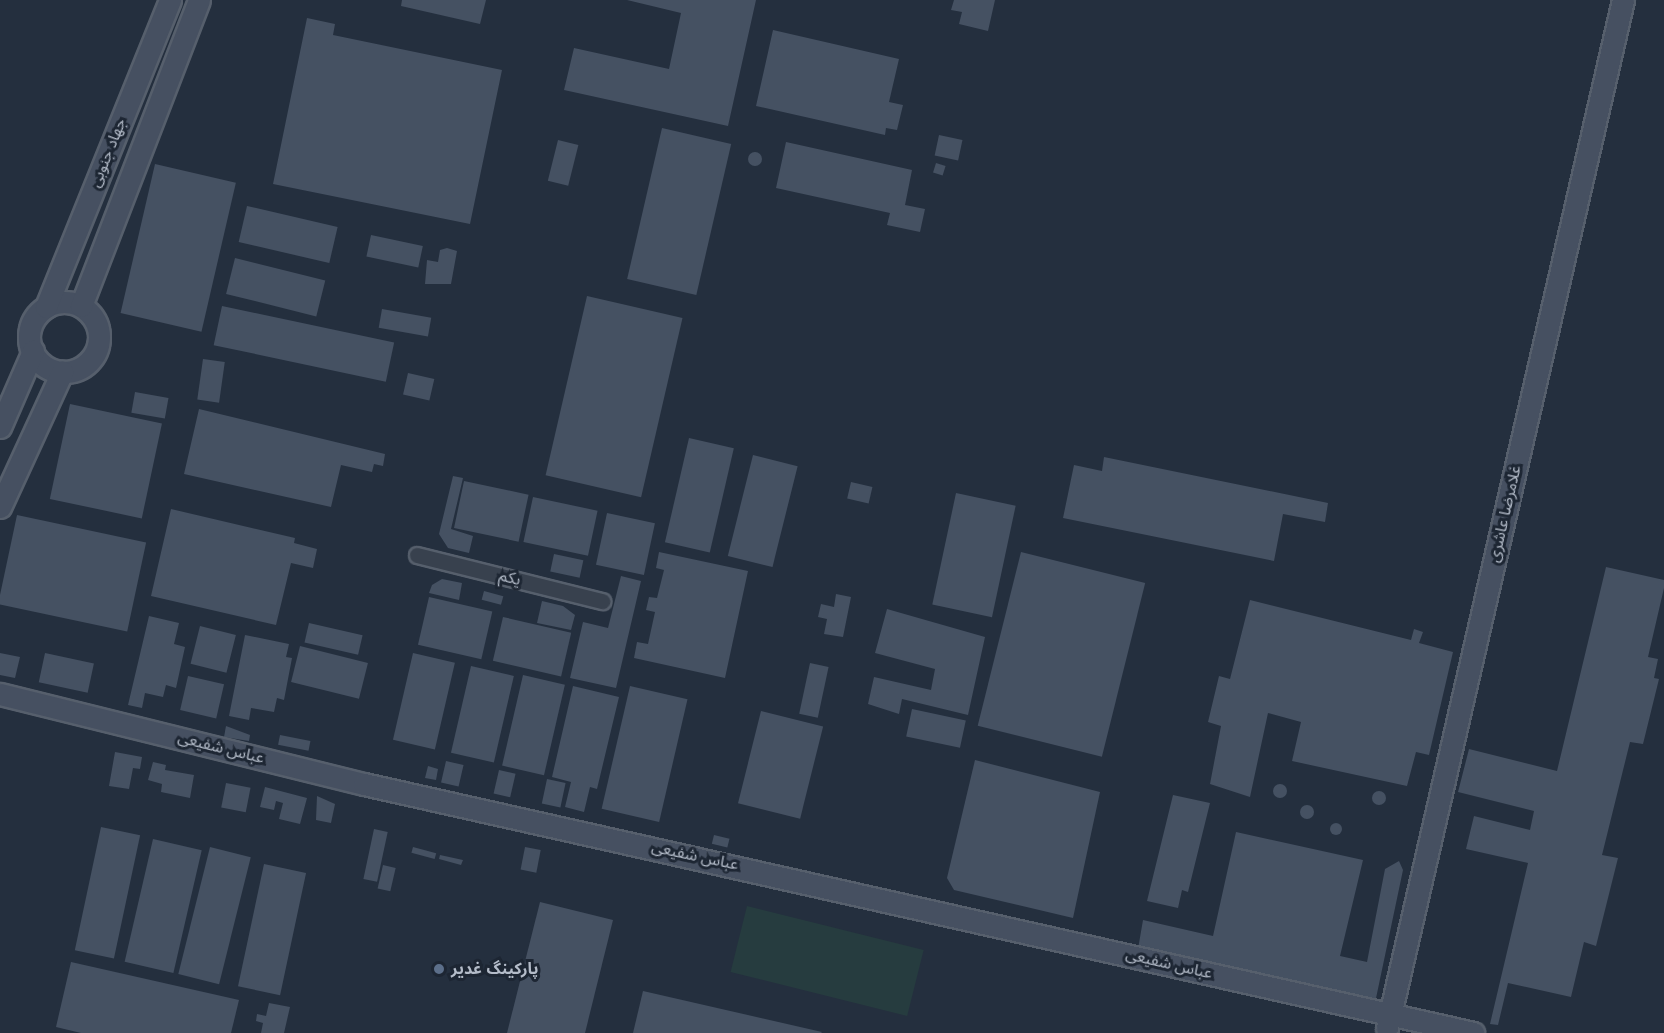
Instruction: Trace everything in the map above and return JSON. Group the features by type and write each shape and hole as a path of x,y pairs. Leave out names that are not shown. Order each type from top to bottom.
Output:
{"main road":[{"name":"جهاد جنوبی","path":"46,307 170,0"},
{"name":"جهاد جنوبی","path":"81,306 200,0"},
{"name":"غلامرضا عاشری","path":"1395,1025 1623,0"},
{"path":"58,302 81,306 98,327 98,346 81,368 62,372 48,368 33,351 29,332 46,307 58,302"},
{"path":"0,427 33,351"},
{"path":"0,507 62,372"},
{"name":"عباس شفیعی","path":"0,694 364,784 1395,1025"},
{"name":"عباس شفیعی","path":"0,706 361,795 1395,1025"},
{"path":"1395,1025 1473,1033"}],"street":[{"name":"یکم","path":"417,555 602,602"}],"green space":[{"path":"747,906 924,950 907,1016 731,972"}],"building":[{"path":"402,0 486,0 480,24 401,6"},
{"path":"627,0 756,0 728,126 564,90 574,48 669,69 681,13"},
{"path":"954,0 995,0 988,31 959,24 962,12 951,10"},
{"path":"307,18 335,24 333,35 502,70 470,224 273,184"},
{"path":"773,30 899,59 889,102 903,105 897,130 886,128 885,135 756,106"},
{"path":"662,128 731,144 696,295 627,279"},
{"path":"939,135 962,140 958,161 935,156"},
{"path":"558,140 578,145 568,186 548,181"},
{"path":"786,142 912,170 905,205 925,209 920,232 887,225 890,213 776,188"},
{"path":"755,152 760,154 762,159 760,164 755,166 750,164 748,159 750,154"},
{"path":"936,163 946,166 943,175 933,173"},
{"path":"155,164 236,183 201,332 121,313"},
{"path":"247,206 338,227 329,263 239,242"},
{"path":"371,235 423,246 418,268 366,257"},
{"path":"447,248 457,251 451,284 425,284 427,260 438,262 440,250"},
{"path":"235,258 325,280 316,316 226,294"},
{"path":"587,296 682,318 641,497 546,475"},
{"path":"222,306 394,343 386,382 214,345"},
{"path":"382,309 431,318 428,336 379,328"},
{"path":"203,359 225,362 219,403 197,400"},
{"path":"408,373 434,379 429,401 403,394"},
{"path":"135,392 168,398 165,419 131,413"},
{"path":"70,404 162,424 142,518 50,499"},
{"path":"199,409 385,454 383,466 374,464 372,472 341,465 331,507 184,474"},
{"path":"689,438 734,448 710,553 665,542"},
{"path":"753,455 798,466 772,567 728,556"},
{"path":"1104,457 1328,503 1325,522 1283,514 1274,561 1063,518 1074,465 1102,471"},
{"path":"453,476 463,478 451,529 473,536 469,553 448,548 439,534"},
{"path":"464,481 529,495 519,542 454,528"},
{"path":"851,482 872,487 869,504 847,499"},
{"path":"956,493 1016,506 992,617 932,605"},
{"path":"533,497 598,511 588,556 523,542"},
{"path":"171,509 295,538 294,543 317,549 313,568 291,563 276,625 151,596"},
{"path":"607,513 655,523 644,575 596,565"},
{"path":"17,515 146,542 127,631 0,604"},
{"path":"659,552 748,571 725,678 634,658 637,642 648,644 655,612 646,610 649,597 657,598 664,570 656,568"},
{"path":"1021,552 1145,583 1102,757 978,726"},
{"path":"554,554 583,560 580,578 550,572"},
{"path":"1606,567 1664,580 1664,588 1648,657 1658,659 1654,678 1659,679 1643,744 1630,742 1602,855 1618,858 1596,946 1584,942 1571,997 1508,983 1498,1025 1490,1024 1528,863 1466,849 1474,816 1530,830 1534,811 1458,792 1469,749 1557,771"},
{"path":"621,576 641,581 616,688 570,678 583,622 608,628"},
{"path":"442,579 462,583 459,600 429,593 432,585"},
{"path":"484,591 503,596 501,605 482,600"},
{"path":"836,594 851,597 843,637 824,634 827,619 818,617 821,604 834,607"},
{"path":"429,597 492,612 481,659 418,645"},
{"path":"1250,600 1411,640 1414,629 1423,632 1419,643 1453,652 1429,755 1416,752 1407,786 1292,761 1301,722 1268,713 1250,797 1210,784 1221,726 1208,722 1219,676 1230,679"},
{"path":"542,601 563,606 575,615 571,630 537,623"},
{"path":"887,609 985,637 968,715 902,699 899,714 868,704 874,677 931,690 935,669 875,653"},
{"path":"149,616 179,623 174,644 185,647 176,688 166,685 163,697 145,693 142,708 128,705"},
{"path":"503,617 571,633 561,677 493,661"},
{"path":"309,623 363,635 358,655 305,642"},
{"path":"200,626 236,635 226,673 191,664"},
{"path":"245,635 289,644 286,657 292,658 284,700 277,698 274,712 251,708 249,720 229,716"},
{"path":"300,646 368,663 359,699 291,682"},
{"path":"0,653 20,657 15,678 0,675"},
{"path":"45,653 94,663 88,693 39,682"},
{"path":"413,653 455,663 435,749 393,740"},
{"path":"810,663 829,667 818,718 799,714"},
{"path":"471,666 514,676 494,763 451,753"},
{"path":"523,675 565,685 544,775 502,766"},
{"path":"188,676 224,684 216,718 180,710"},
{"path":"573,686 619,697 597,789 590,787 584,812 565,807 571,782 552,777"},
{"path":"630,686 687,699 659,822 602,809"},
{"path":"912,709 966,720 960,748 906,736"},
{"path":"761,711 823,726 800,819 738,803"},
{"path":"226,726 250,735 249,741 224,737"},
{"path":"280,735 310,741 309,751 278,745"},
{"path":"115,752 142,757 140,769 133,768 129,789 109,786"},
{"path":"975,760 1100,792 1073,918 954,890 947,878"},
{"path":"446,761 464,765 459,786 441,782"},
{"path":"153,762 166,765 165,770 194,775 190,798 161,792 162,784 148,780"},
{"path":"428,766 438,769 436,780 425,778"},
{"path":"499,770 516,774 510,797 494,793"},
{"path":"547,779 566,783 560,807 542,803"},
{"path":"226,783 251,788 246,812 221,808"},
{"path":"1277,784 1283,784 1287,791 1283,798 1277,798 1273,794 1273,788"},
{"path":"265,787 307,798 300,824 279,819 283,803 276,801 274,810 260,807"},
{"path":"1376,791 1382,791 1386,798 1382,805 1376,805 1372,801 1372,795"},
{"path":"1173,795 1210,803 1188,892 1182,890 1178,908 1147,901"},
{"path":"317,796 335,804 331,823 316,820"},
{"path":"1307,805 1312,807 1314,812 1312,817 1307,819 1302,817 1300,812 1302,807"},
{"path":"1338,823 1341,824 1341,834 1334,835 1331,834 1330,827 1331,824"},
{"path":"101,827 140,835 114,959 75,950"},
{"path":"374,829 388,832 377,882 363,879"},
{"path":"1236,832 1363,860 1340,956 1367,962 1385,869 1399,861 1403,870 1375,1003 1138,949 1143,920 1213,936"},
{"path":"714,835 730,839 727,848 712,844"},
{"path":"153,839 202,850 173,973 125,962"},
{"path":"210,847 251,857 219,984 178,974"},
{"path":"413,847 436,853 435,859 411,853"},
{"path":"525,847 541,850 536,873 521,870"},
{"path":"440,855 463,860 461,865 439,859"},
{"path":"264,864 306,873 280,995 238,986"},
{"path":"383,865 396,868 390,891 378,888"},
{"path":"540,902 613,920 585,1033 507,1033"},
{"path":"71,962 239,1000 231,1033 81,1033 56,1027"},
{"path":"643,991 822,1032 633,1033"},
{"path":"269,1003 290,1007 284,1033 261,1033 263,1023 256,1021 257,1014 266,1016"}],"place":[{"name":"پارکینگ غدیر","path":"439,969"}]}
